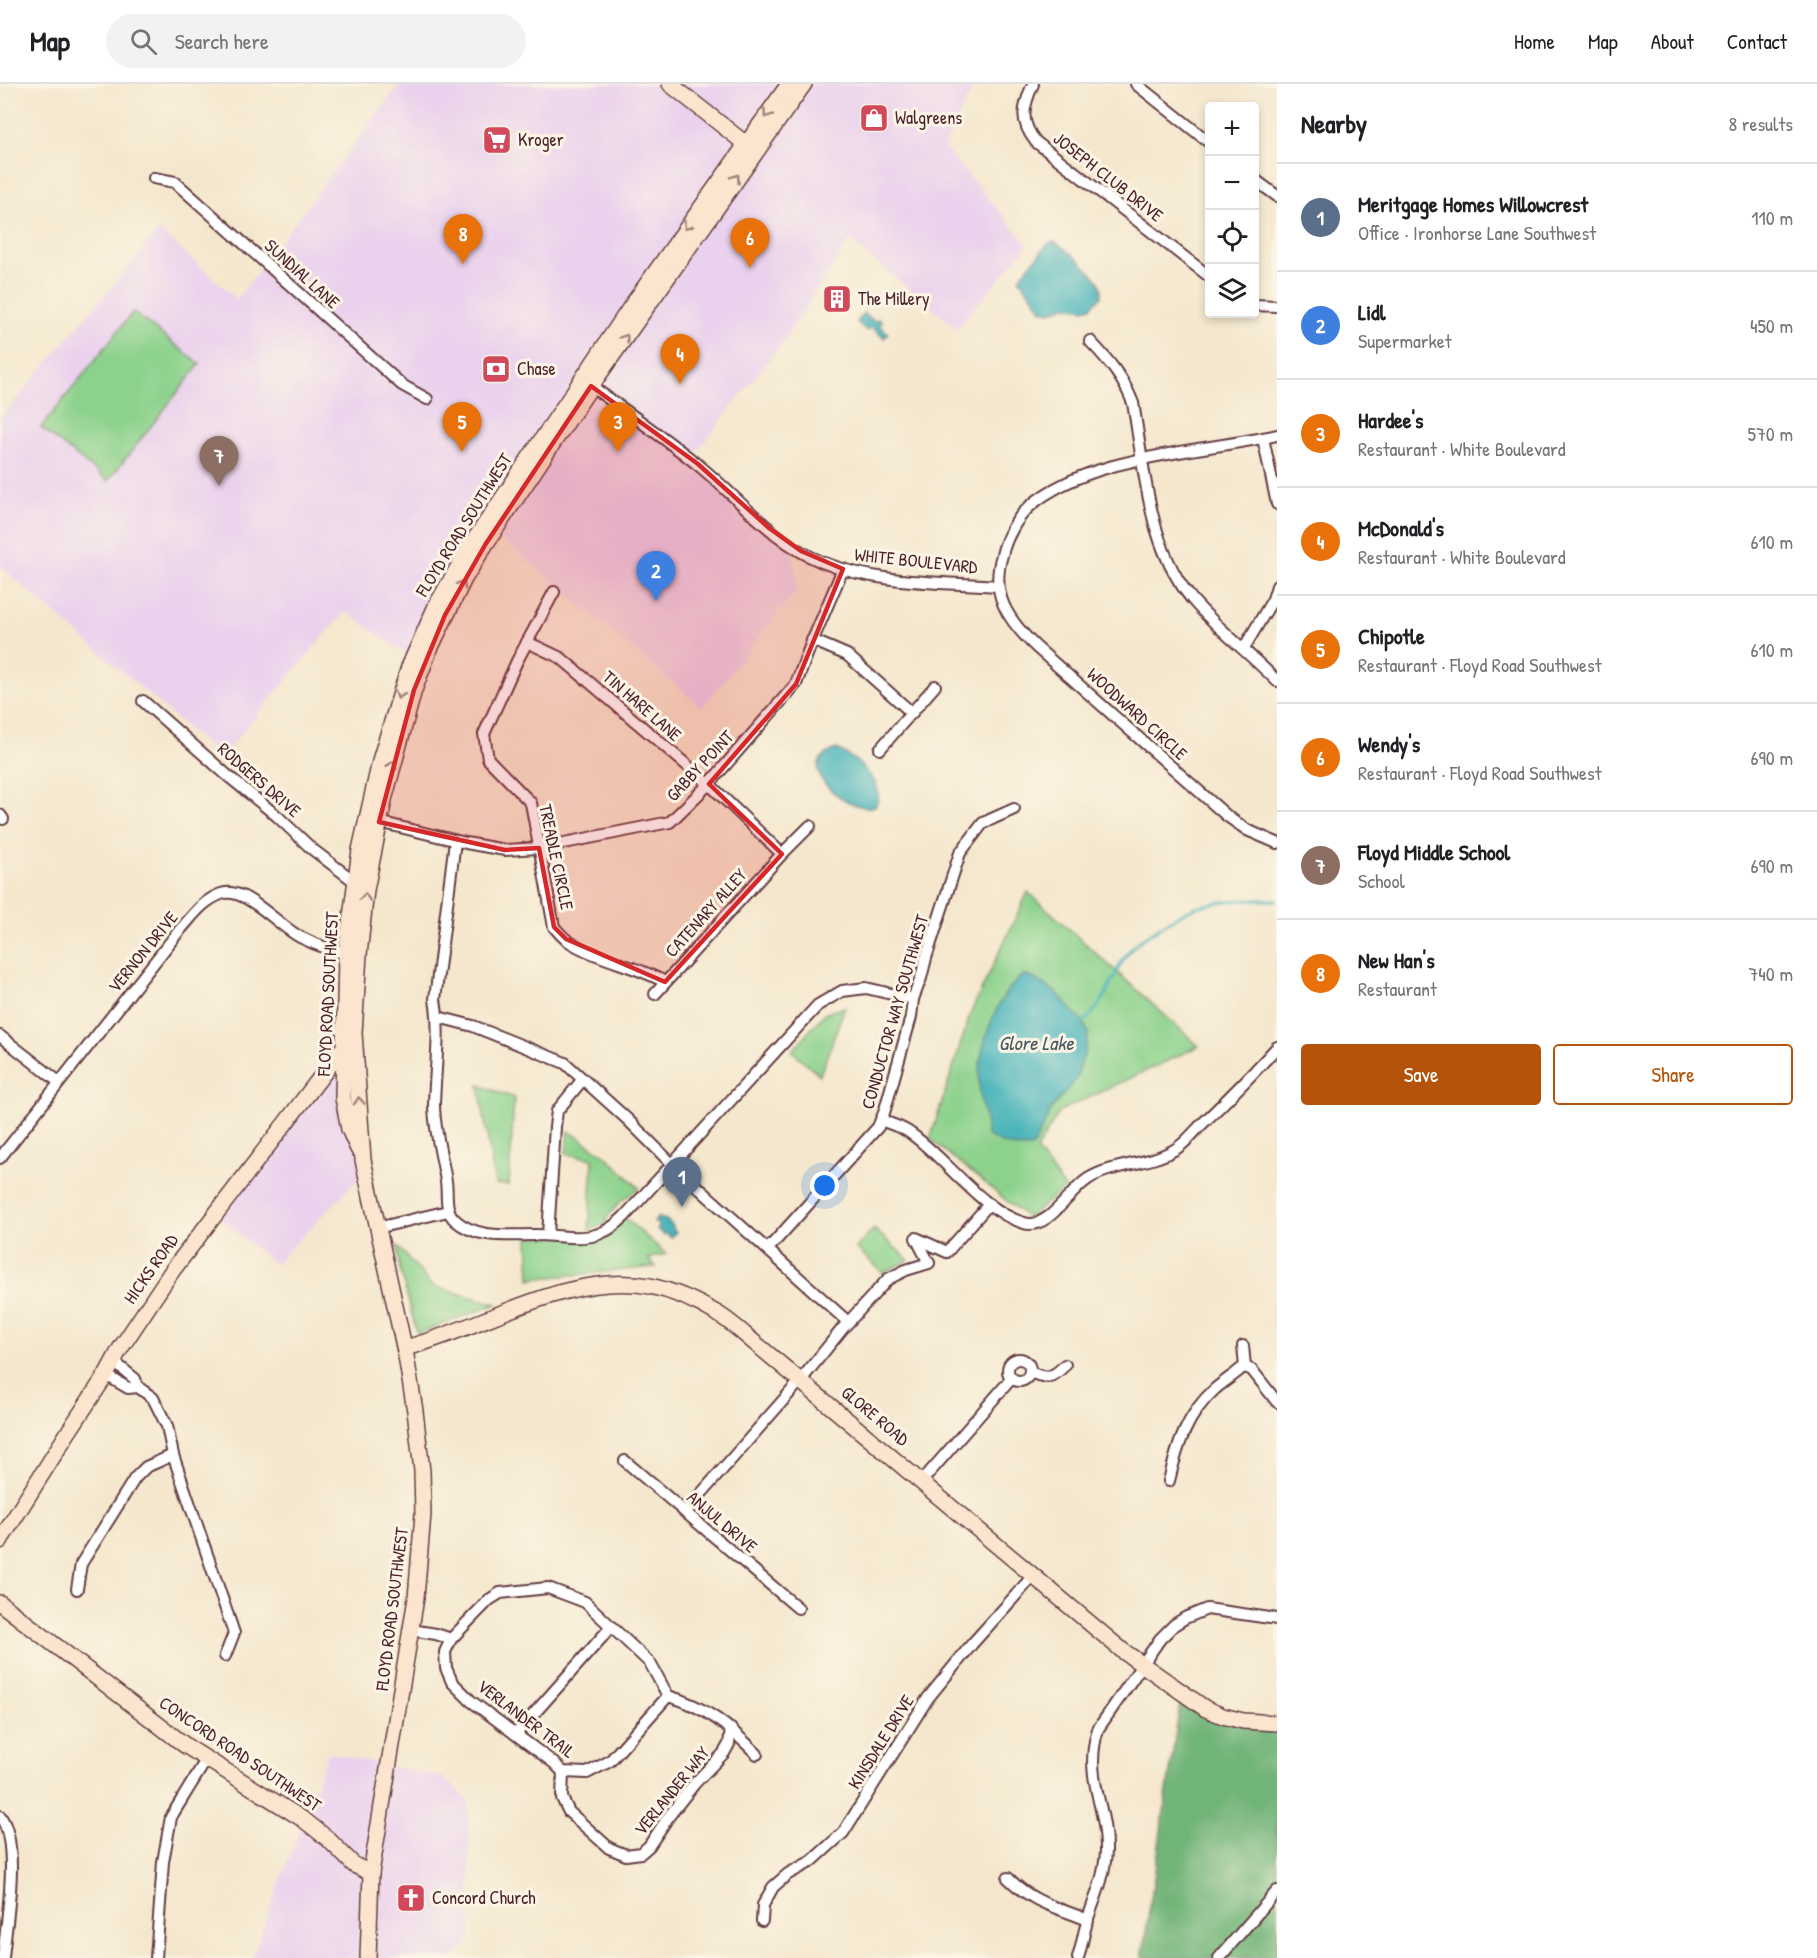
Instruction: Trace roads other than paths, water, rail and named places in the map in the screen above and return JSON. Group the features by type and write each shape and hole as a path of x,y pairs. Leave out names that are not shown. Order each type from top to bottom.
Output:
{"main road":[{"path":"670,84 751,148"},
{"name":"FLOYD ROAD SOUTHWEST","path":"751,148 789,84"},
{"name":"FLOYD ROAD SOUTHWEST","path":"363,1160 349,1129 343,1098 344,993 379,822 414,690 445,615 485,545 587,383 632,304 751,148 804,84"},
{"name":"FLOYD ROAD SOUTHWEST","path":"368,1958 371,1873 420,1569 423,1489 415,1411 405,1348 363,1160 354,1034 352,954 354,881 390,726 424,630 469,548 587,383"},
{"path":"318,1080 334,1041 344,993"},
{"name":"HICKS ROAD","path":"0,1541 110,1369 120,1349 172,1271 354,1034"},
{"path":"297,1109 328,1083 334,1085 343,1098"},
{"name":"GLORE ROAD","path":"405,1348 545,1297 586,1287 651,1286 681,1296 720,1315 801,1380 1123,1651 1206,1709 1222,1716 1277,1723"},
{"name":"CONCORD ROAD SOUTHWEST","path":"0,1603 206,1760 304,1820 328,1839 354,1865 371,1873"}],"street":[{"name":"JOSEPH CLUB DRIVE","path":"1034,84 1026,101 1024,119 1029,133 1036,141 1205,274"},
{"path":"1136,84 1205,140"},
{"name":"SUNDIAL LANE","path":"154,178 175,182 402,385 427,399"},
{"path":"1259,182 1277,196"},
{"path":"1259,305 1277,306"},
{"path":"1090,341 1114,366 1126,384 1133,403 1154,522 1164,553 1185,590 1197,605 1277,681"},
{"name":"WHITE BOULEVARD","path":"587,383 698,464 769,528 801,551 821,562 843,569 901,580 998,586 999,564 1004,545 1017,521 1028,508 1073,480 1108,468 1143,460 1277,435"},
{"path":"1263,438 1277,504"},
{"name":"GABBY POINT","path":"379,822 455,841 505,850 539,848 670,822 709,784 796,684 812,640 843,569"},
{"name":"WOODWARD CIRCLE","path":"998,586 1010,619 1036,647 1227,816 1247,830 1277,843"},
{"path":"1244,648 1273,599 1277,586"},
{"name":"TREADLE CIRCLE","path":"554,592 527,642 484,734 488,759 531,803 554,927 566,939 587,950 648,973 665,982"},
{"path":"812,640 847,655 912,713"},
{"name":"TIN HARE LANE","path":"527,642 561,658 709,784 782,854"},
{"path":"880,749 935,686"},
{"name":"RODGERS DRIVE","path":"143,701 228,776 278,816 312,849 354,881"},
{"name":"CONDUCTOR WAY SOUTHWEST","path":"768,1250 867,1140 881,1120 911,1017 913,999 960,853 983,823 1014,809"},
{"path":"782,854 810,825"},
{"path":"455,841 435,999 438,1017 434,1113 446,1182 448,1211 457,1221 473,1231 496,1235 586,1238 608,1231 631,1210 818,1005 842,991 866,988 913,999"},
{"name":"CATENARY ALLEY","path":"655,994 782,854"},
{"name":"VERNON DRIVE","path":"0,1158 179,931 204,903 223,893 238,893 299,937 333,950 352,954"},
{"path":"438,1017 473,1026 565,1063 627,1119 672,1164 848,1322"},
{"path":"0,1036 59,1082"},
{"path":"881,1120 909,1132 989,1204 1012,1219 1027,1225 1036,1224 1051,1215 1080,1184 1092,1176 1175,1150 1227,1101 1277,1047"},
{"path":"548,1235 557,1111 583,1079"},
{"path":"685,1512 801,1380 848,1322 888,1279 906,1270 929,1263 916,1238 947,1252 989,1204"},
{"path":"377,1228 448,1211"},
{"path":"1243,1346 1245,1367"},
{"path":"1012,1378 1008,1368 1015,1360 1025,1361 1029,1372"},
{"path":"1029,1372 1049,1376 1056,1374 1065,1365"},
{"path":"1245,1367 1252,1370 1277,1402"},
{"path":"1169,1481 1180,1439 1191,1416 1213,1391 1245,1367"},
{"path":"110,1369 128,1388 138,1387 153,1398 167,1426 173,1455 234,1633 225,1656"},
{"path":"1012,1378 1023,1380 1029,1372"},
{"path":"922,1481 1012,1378"},
{"path":"77,1589 81,1564 135,1478 146,1467 173,1455"},
{"name":"ANJUL DRIVE","path":"625,1461 798,1608"},
{"name":"KINSDALE DRIVE","path":"762,1921 763,1905 773,1887 781,1879 812,1861 843,1833 928,1698 972,1644 1033,1576"},
{"path":"411,1630 451,1639 489,1600 500,1593 548,1588 585,1602 650,1664 668,1696 702,1708 731,1729 757,1754"},
{"path":"1078,1958 1102,1876 1106,1851 1105,1830 1092,1764 1098,1729 1112,1705 1164,1634 1185,1618 1198,1612 1217,1610 1277,1619"},
{"path":"516,1734 611,1627"},
{"name":"VERLANDER TRAIL","path":"451,1639 445,1652 446,1668 453,1682 471,1701 554,1763 563,1773 587,1773 610,1761 668,1696"},
{"name":"VERLANDER WAY","path":"563,1773 562,1798 569,1812 609,1848 626,1855 641,1853 649,1846 695,1783 724,1753 729,1744 731,1729"},
{"path":"156,1958 163,1862 171,1817 206,1760"},
{"path":"0,1816 6,1823 11,1839 12,1860 3,1958"},
{"path":"1008,1878 1034,1899 1088,1920"},
{"path":"1219,1958 1277,1891"}],"water":[{"path":"1054,242 1079,261 1100,284 1101,297 1091,307 1084,309 1065,306 1050,312 1042,310 1019,278 1048,244"},
{"path":"864,313 875,322 878,319 882,322 880,326 888,333 884,338 871,327 867,331 857,322"},
{"path":"837,749 861,765 874,781 878,789 875,806 855,805 833,792 824,783 819,774 818,765 824,756"},
{"name":"Glore Lake","path":"1024,975 1056,992 1083,1022 1088,1032 1086,1048 1076,1079 1052,1108 1033,1147 1028,1148 1009,1146 987,1135 979,1080 986,1037 997,1008 1014,983"},
{"path":"659,1217 673,1226 676,1232 671,1238 657,1229 659,1226 654,1222"}],"waterway":[{"path":"1083,1022 1097,1008 1128,952 1140,941 1175,918 1191,909 1212,903 1277,900"}],"place":[{"name":"Walgreens","path":"874,118"},
{"name":"Kroger","path":"497,140"},
{"name":"New Han's","path":"463,264"},
{"name":"Wendy's","path":"750,268"},
{"name":"The Millery","path":"837,299"},
{"name":"Chase","path":"496,369"},
{"name":"McDonald's","path":"680,384"},
{"name":"Chipotle","path":"462,452"},
{"name":"Hardee's","path":"618,452"},
{"name":"Floyd Middle School","path":"219,486"},
{"name":"Lidl","path":"656,601"},
{"name":"Meritgage Homes Willowcrest","path":"682,1207"},
{"name":"Concord Church","path":"411,1898"}]}
